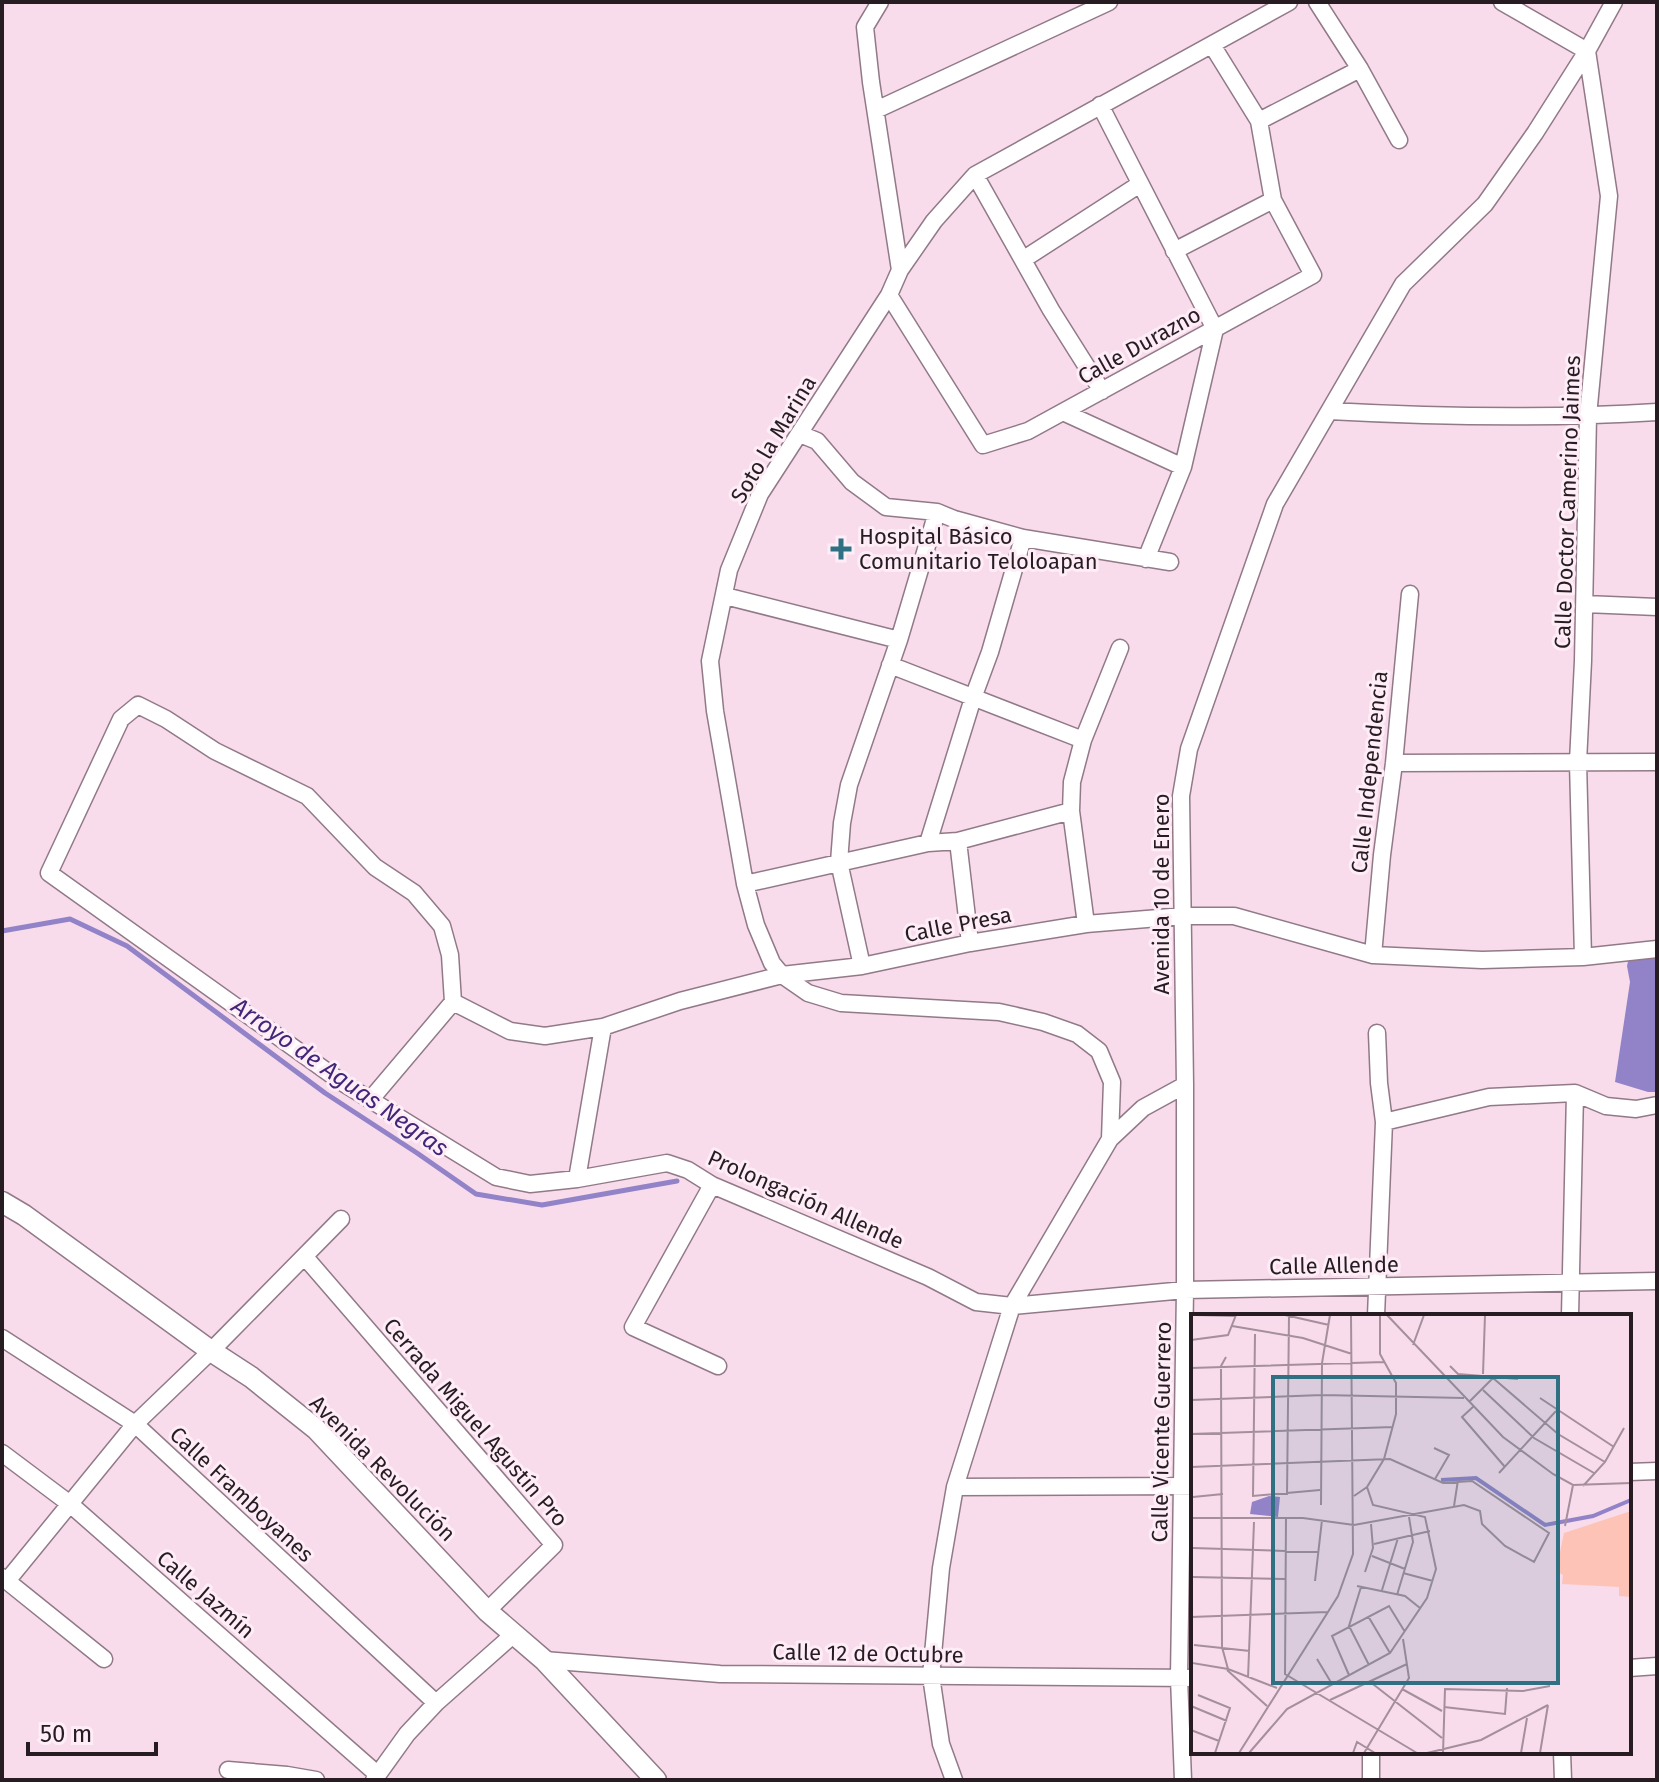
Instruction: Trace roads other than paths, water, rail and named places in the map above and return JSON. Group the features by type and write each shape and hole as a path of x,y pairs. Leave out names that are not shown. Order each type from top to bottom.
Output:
{"street":[{"path":"880,2 865,27 900,270"},
{"name":"Soto la Marina","path":"1110,1139 1112,1082 1099,1051 1077,1034 999,1012 841,1003 808,993 782,975 772,963 756,925 745,884 715,711 710,661 729,570 760,494 934,221 975,175 1289,2"},
{"path":"1317,2 1360,69 1399,140"},
{"path":"1502,2 1587,51"},
{"name":"Avenida 10 de Enero","path":"1185,1085 1181,796 1189,749 1275,504 1403,284 1485,204 1535,133 1614,2"},
{"path":"876,110 1098,4"},
{"path":"1174,251 1273,200 1259,121 1212,45"},
{"name":"Calle Doctor Camerino Jaimes","path":"1583,957 1578,762 1585,604 1588,416 1609,196 1587,51"},
{"path":"1259,121 1360,69"},
{"path":"1100,105 1215,329 1183,467 1146,559"},
{"path":"975,175 1051,310 1102,391"},
{"path":"1024,259 1140,184"},
{"name":"Calle Durazno","path":"889,295 983,445 1028,431 1313,275 1273,200"},
{"path":"1329,411 1429,416 1588,416 1657,412"},
{"path":"1063,412 1183,467"},
{"path":"800,434 817,441 852,482 886,507 937,512 1023,538 1170,562"},
{"path":"862,966 839,862 842,823 849,785 899,640 937,512"},
{"path":"928,843 1023,538"},
{"name":"Calle Independencia","path":"1373,955 1410,594"},
{"path":"725,596 899,640"},
{"path":"1585,604 1657,607"},
{"path":"1086,924 1071,811 1072,782 1083,740 1120,648"},
{"path":"890,665 1083,740"},
{"name":"Prolongación Allende","path":"453,1002 450,955 442,926 414,893 375,867 307,796 215,751 138,705 121,719 49,873 343,1083 496,1177 530,1184 667,1163 928,1277 976,1302 1012,1306"},
{"path":"1394,763 1657,762"},
{"path":"745,884 928,843 958,841 1071,811"},
{"path":"958,841 970,943"},
{"name":"Calle Presa","path":"453,1002 510,1031 545,1036 603,1027 680,1001 782,975 862,966 970,943 1086,924 1183,916 1234,916 1373,955 1482,960 1583,957 1657,949"},
{"path":"371,1099 453,1002"},
{"path":"577,1179 603,1027"},
{"path":"1376,1314 1384,1122 1377,1033"},
{"path":"954,1780 941,1744 931,1676 941,1568 955,1487 1012,1306 1110,1139 1143,1108 1185,1085"},
{"name":"Calle Vicente Guerrero","path":"1183,1780 1188,1486 1185,1085"},
{"path":"1384,1122 1489,1097 1575,1093 1606,1106 1636,1109 1657,1105"},
{"path":"1570,1314 1575,1093"},
{"path":"712,1185 633,1327 718,1366"},
{"name":"Avenida Revolución","path":"2,1202 251,1377 316,1429 487,1611 544,1660 656,1780"},
{"path":"104,1659 5,1579 135,1424 341,1219"},
{"name":"Cerrada Miguel Agustín Pro","path":"305,1257 554,1545 487,1611"},
{"name":"Calle Allende","path":"1012,1306 1185,1290 1657,1281"},
{"name":"Calle Framboyanes","path":"2,1338 135,1424 436,1703"},
{"name":"Calle Jazmín","path":"2,1453 70,1504 375,1777"},
{"path":"1631,1472 1657,1471"},
{"path":"955,1487 1188,1486"},
{"path":"375,1777 407,1734 436,1703 514,1634"},
{"name":"Calle 12 de Octubre","path":"544,1660 720,1674 1186,1678"},
{"path":"1631,1668 1657,1666"},
{"path":"1371,1754 1371,1780"},
{"path":"1562,1754 1563,1780"},
{"path":"228,1770 316,1780"}],"waterway":[{"name":"Arroyo de Aguas Negras","path":"2,931 70,919 127,946 325,1093 476,1194 542,1205 677,1181"}],"place":[{"name":"Hospital Básico Comunitario Teloloapan","path":"841,549"}]}
